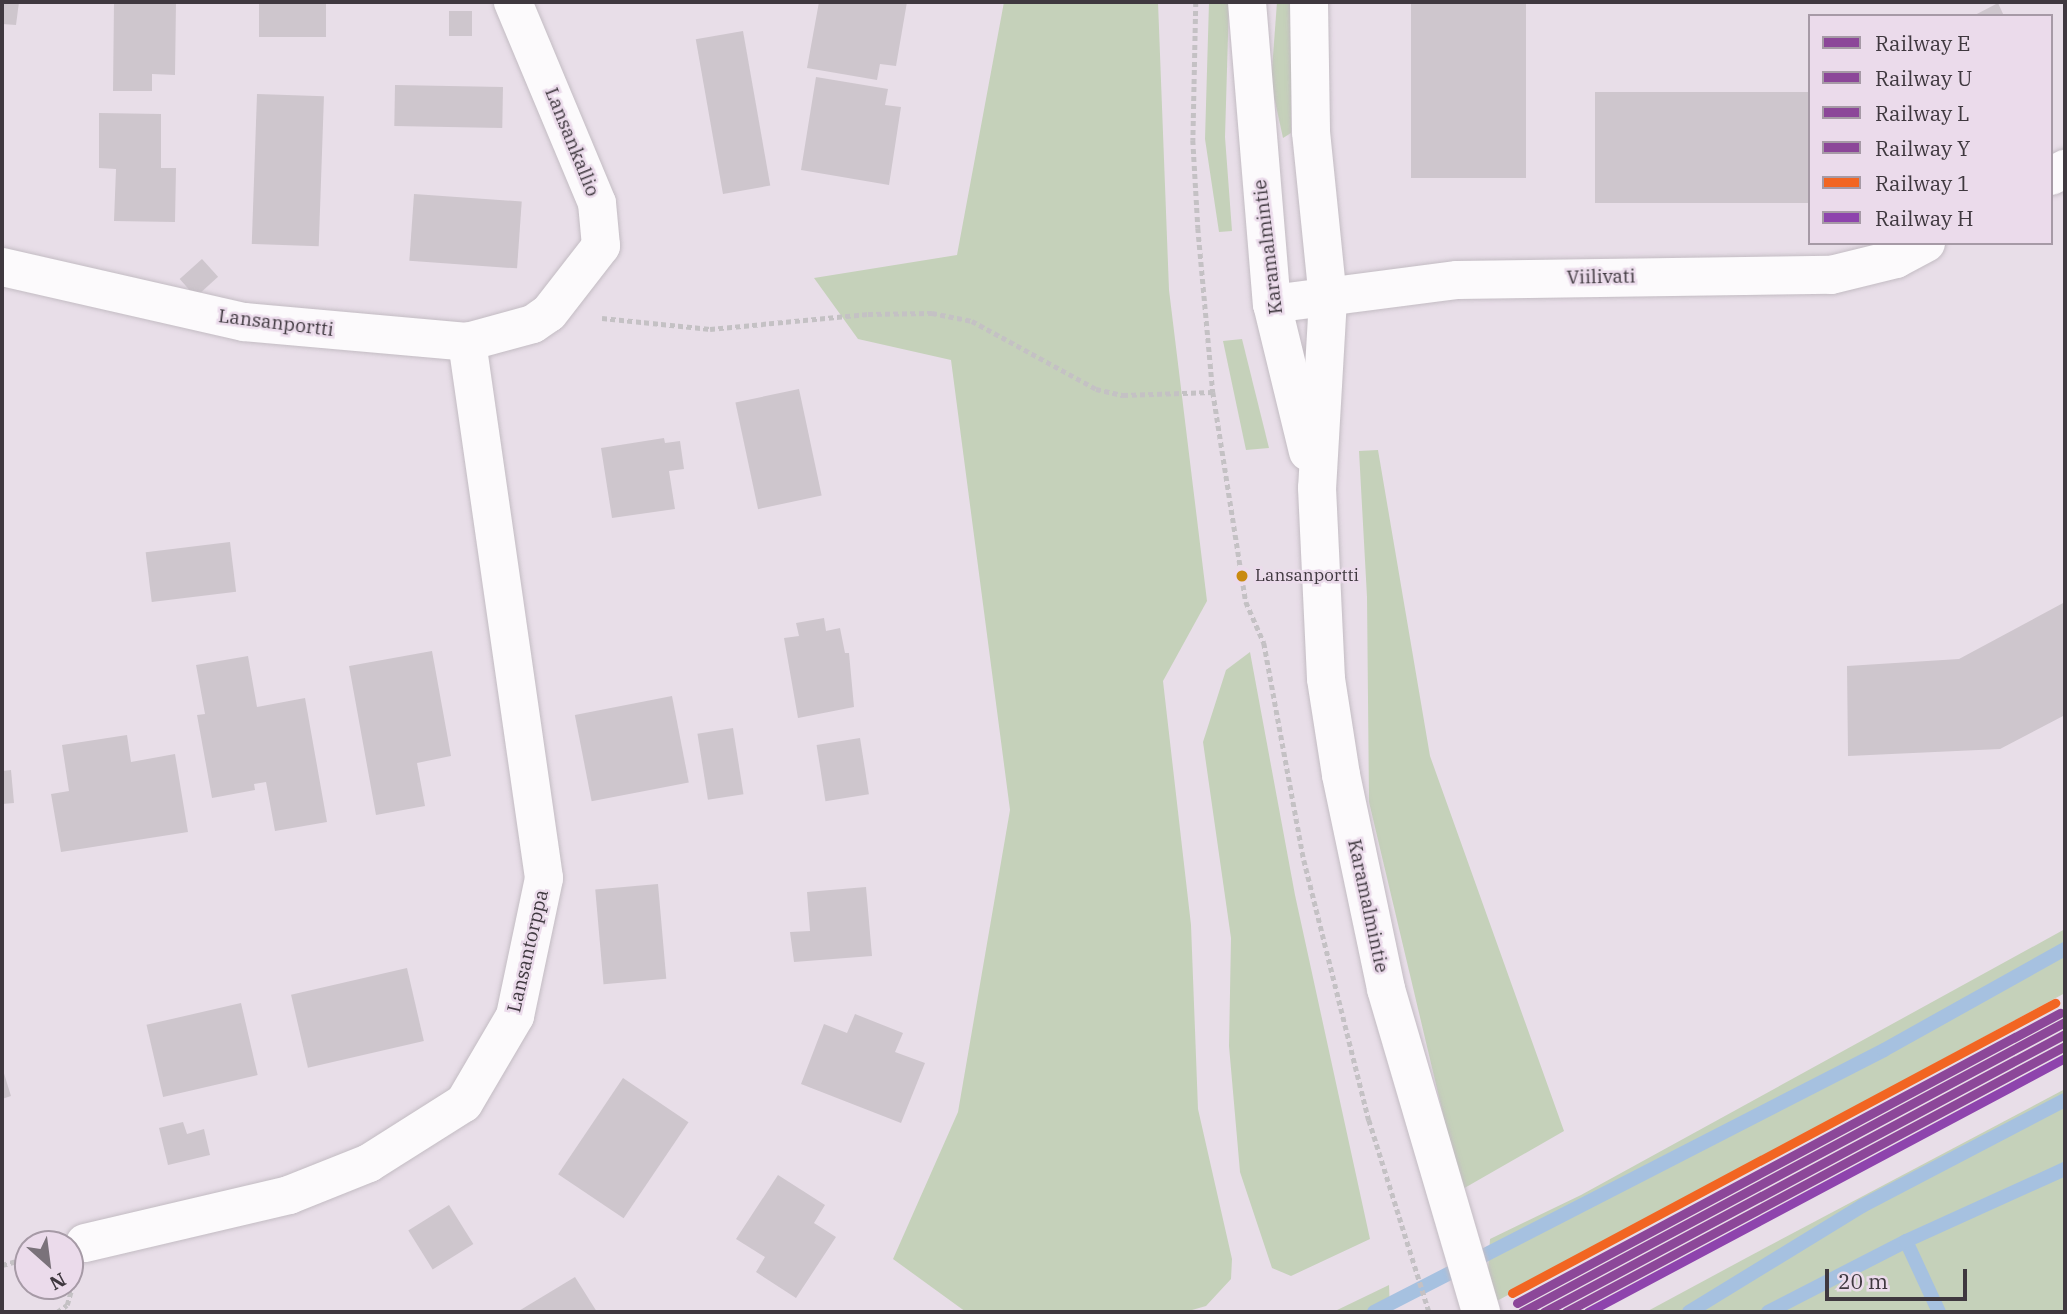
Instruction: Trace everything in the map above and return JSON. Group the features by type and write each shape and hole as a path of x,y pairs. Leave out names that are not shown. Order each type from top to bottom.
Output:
{"street":[{"name":"Lansankallio","path":"513,2 597,203 601,246 549,313"},
{"name":"Karamalmintie","path":"1247,2 1272,304 1317,488"},
{"name":"Karamalmintie","path":"1309,2 1311,132 1328,299 1317,488 1320,627 1341,775 1386,989 1417,1104 1481,1312"},
{"name":"Viilivati","path":"1272,304 1328,299 1458,280 1831,275 1896,259 1922,245"},
{"name":"Lansanportti","path":"2,267 244,322 467,342 533,324 549,313"},
{"name":"Lansantorppa","path":"85,1243 289,1195 369,1163 464,1103 515,1016 544,878 467,342"}],"path":[{"path":"1196,2 1193,140 1213,392 1246,602 1264,643 1304,860 1369,1120 1429,1312"},
{"path":"549,313 710,329 868,314 932,313 972,321 1096,389 1123,395 1213,392"}],"green space":[{"path":"1004,2 1158,2 1169,290 1207,601 1163,681 1191,925 1198,1109 1232,1259 1231,1279 1206,1306 1185,1312 966,1312 893,1259 958,1112 1010,810 951,360 858,339 814,278 957,255"},
{"path":"1209,2 1229,2 1225,137 1232,231 1219,232 1205,139"},
{"path":"1277,2 1291,2 1291,133 1283,138 1271,83"},
{"path":"1242,339 1269,448 1246,450 1223,341"},
{"path":"1378,450 1430,756 1564,1131 1461,1190 1369,802 1367,597 1359,451"},
{"path":"1250,652 1295,895 1370,1239 1291,1276 1272,1268 1240,1172 1229,1046 1231,938 1203,742 1226,670"},
{"path":"2065,929 2065,993 1495,1302 1487,1287 1490,1239 1581,1195"},
{"path":"2065,1089 2065,1312 1646,1312 1748,1257"},
{"path":"1389,1285 1390,1312 1333,1312"}],"building":[{"path":"2,2 19,2 16,25 2,24"},
{"path":"114,2 176,2 175,75 152,74 152,91 113,91"},
{"path":"259,2 326,2 326,37 259,37"},
{"path":"819,2 907,2 896,66 880,64 877,80 807,68"},
{"path":"1411,2 1526,2 1526,178 1411,178"},
{"path":"1998,3 2003,14 1977,14"},
{"path":"449,11 472,11 472,36 449,36"},
{"path":"743,31 770,186 723,194 696,39"},
{"path":"816,77 888,89 885,105 901,107 889,185 801,170"},
{"path":"395,85 503,87 502,128 394,126"},
{"path":"1595,92 1808,92 1808,203 1595,203"},
{"path":"257,94 324,96 319,246 252,244"},
{"path":"99,113 161,114 161,168 176,168 175,222 114,221 116,169 99,168"},
{"path":"414,194 522,202 517,268 409,261"},
{"path":"202,259 218,277 196,297 180,279"},
{"path":"799,389 822,496 758,509 735,403"},
{"path":"664,438 665,443 680,441 684,469 669,471 675,509 612,518 601,448"},
{"path":"230,542 236,592 152,602 146,552"},
{"path":"2065,602 2065,715 2000,749 1848,756 1847,666 1959,659"},
{"path":"824,618 826,631 840,628 845,653 849,653 854,707 798,718 784,638 799,636 796,623"},
{"path":"432,651 451,756 417,763 425,806 376,815 349,666"},
{"path":"248,656 257,707 305,698 327,822 275,831 266,782 254,784 255,790 212,798 197,715 205,714 196,665"},
{"path":"672,696 689,782 592,801 575,715"},
{"path":"733,728 743,794 708,800 697,734"},
{"path":"127,735 131,762 175,754 188,832 61,852 51,794 69,791 62,745"},
{"path":"860,738 869,794 825,801 817,745"},
{"path":"11,770 14,803 2,804 2,771"},
{"path":"658,884 666,979 604,984 595,889"},
{"path":"866,887 872,956 794,962 790,932 810,931 807,892"},
{"path":"407,968 424,1041 308,1068 291,995"},
{"path":"241,1003 258,1075 163,1097 146,1025"},
{"path":"855,1014 903,1033 895,1052 925,1063 901,1123 801,1084 824,1024 847,1033"},
{"path":"2,1067 11,1096 2,1099"},
{"path":"623,1078 688,1122 624,1218 558,1174"},
{"path":"183,1122 187,1134 204,1129 210,1155 168,1165 159,1128"},
{"path":"778,1175 825,1205 814,1223 836,1237 796,1298 756,1272 765,1257 736,1239"},
{"path":"449,1205 473,1244 433,1269 408,1230"},
{"path":"575,1277 597,1312 517,1312"}],"waterway":[{"path":"1374,1312 1884,1050 2065,949"},
{"path":"1689,1312 1862,1206 2065,1100"},
{"path":"1768,1312 1906,1241 2065,1169"},
{"path":"1906,1241 1939,1312"}],"rail line":[{"name":"1","path":"1512,1293 2055,1003"},
{"name":"L","path":"1517,1303 2060,1013"},
{"name":"E","path":"1522,1312 2065,1022"},
{"name":"U","path":"1544,1312 2065,1034"},
{"name":"Y","path":"1566,1312 2065,1046"},
{"name":"H","path":"1588,1312 2065,1058"}],"place":[{"name":"Lansanportti","path":"1242,576"}]}
